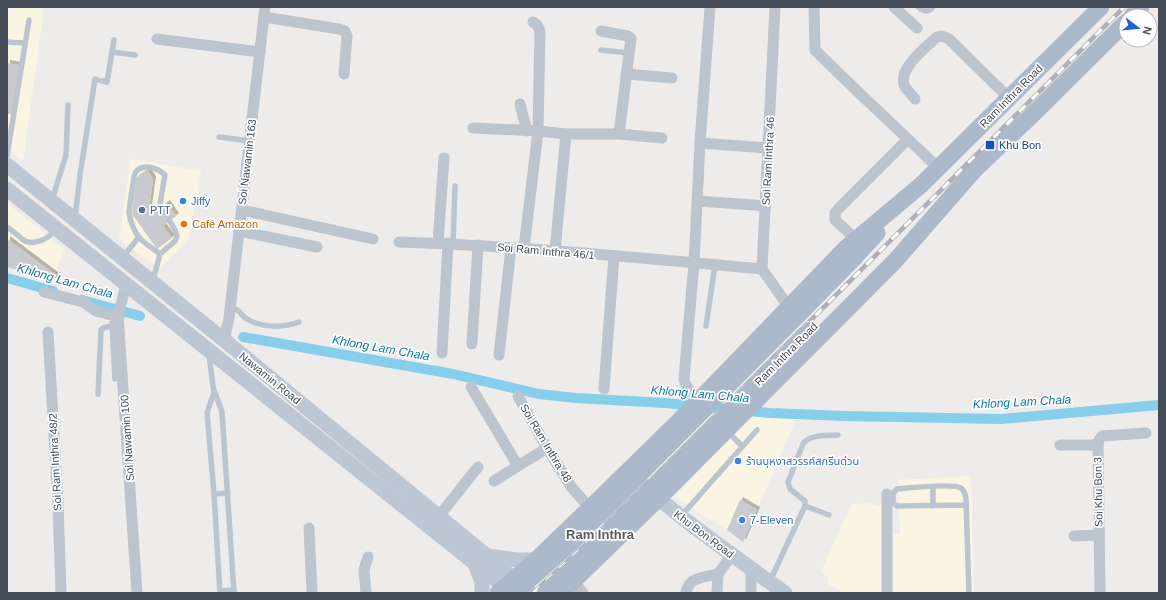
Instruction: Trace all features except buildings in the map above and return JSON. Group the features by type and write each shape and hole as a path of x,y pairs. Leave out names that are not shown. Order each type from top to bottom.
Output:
{"main road":[{"name":"Ram Inthra Road","path":"508,589 571,543 793,311 846,248 938,168 1096,9"},
{"name":"Ram Inthra Road","path":"544,593 584,558 810,330 1118,30"},
{"name":"Nawamin Road","path":"7,165 439,516 508,589 530,593"},
{"name":"Ram Inthra Road","path":"561,593 579,583 697,459 895,261 977,167"},
{"name":"Ram Inthra Road","path":"508,589 698,401 793,311 855,257 920,184"},
{"name":"Nawamin Road","path":"7,188 208,351 481,559"},
{"path":"674,425 671,440 676,453 687,460 697,459"},
{"name":"Khu Bon Road","path":"627,471 645,488 681,517 785,593"},
{"path":"570,527 592,525 605,520 638,489 645,488"},
{"path":"552,544 550,562 554,570 561,574 571,576 579,583"},
{"path":"482,593 481,559 536,560"}],"street":[{"path":"698,401 685,384 684,380 694,263 700,143 710,7"},
{"name":"Soi Ram Inthra 46","path":"762,269 775,7"},
{"path":"814,7 815,50 836,72 938,168"},
{"path":"894,7 916,28"},
{"path":"265,12 345,31 347,36 344,74"},
{"name":"Soi Nawamin 163","path":"224,340 230,308 265,12"},
{"path":"524,248 540,31 537,25 533,22"},
{"path":"601,31 628,36 631,38 619,134"},
{"path":"915,99 904,85 906,67 937,37 942,36 949,39 1009,98"},
{"path":"157,39 260,52"},
{"path":"626,74 672,78"},
{"path":"520,104 532,131"},
{"path":"473,128 566,134 619,134 662,138"},
{"path":"555,251 566,134"},
{"path":"856,240 835,220 835,213 908,139"},
{"path":"700,143 768,148"},
{"path":"442,353 446,243 444,158"},
{"path":"698,201 766,206"},
{"path":"242,210 373,239"},
{"path":"239,231 317,247"},
{"name":"Soi Ram Inthra 46/1","path":"399,242 446,243 524,248 762,269"},
{"path":"472,344 478,245"},
{"path":"499,355 511,248"},
{"path":"604,389 614,256"},
{"path":"762,269 793,311"},
{"name":"Soi Nawamin 100","path":"126,285 118,316 137,593"},
{"path":"44,292 83,302 96,311 118,316"},
{"name":"Soi Ram Inthra 48/2","path":"48,332 58,503 61,593"},
{"path":"471,387 518,466"},
{"name":"Soi Ram Inthra 48","path":"518,396 547,448 572,488 590,508"},
{"name":"Soi Khu Bon 3","path":"1100,593 1098,442 1102,436 1146,433"},
{"path":"1060,445 1098,445"},
{"path":"494,481 547,448"},
{"path":"439,516 478,467"},
{"path":"887,593 888,494"},
{"path":"309,528 312,593"},
{"path":"1074,536 1099,535"},
{"path":"717,593 718,574 732,554"},
{"path":"366,593 364,570 368,557"},
{"path":"751,568 751,593"},
{"path":"686,593 688,584 692,580 718,574"}],"lane":[{"path":"918,7 922,11 926,12 930,11 933,7"},
{"path":"7,156 10,123 29,20"},
{"path":"75,220 94,79 107,82 114,40"},
{"path":"7,42 25,43"},
{"path":"601,50 629,53"},
{"path":"112,52 135,55"},
{"path":"52,202 53,194 66,155 68,105"},
{"path":"219,137 250,141"},
{"path":"153,283 160,254 175,242 177,236 160,204 165,175 156,168 145,167 139,169 135,174 129,212 131,220 139,236 160,254"},
{"path":"446,243 455,186"},
{"path":"7,227 25,241 34,242 49,237 53,232 53,226"},
{"path":"122,258 139,236"},
{"path":"706,326 716,265"},
{"path":"230,308 239,310 246,319 265,325 285,327 299,322"},
{"path":"115,379 118,316"},
{"path":"98,394 101,330 118,316"},
{"path":"208,351 214,392 222,412 234,592 220,592 208,413 214,392"},
{"path":"730,427 742,446"},
{"path":"681,517 757,430"},
{"path":"770,582 805,506 805,501 790,489 788,482 803,444 805,440 810,438 838,435"},
{"path":"933,487 933,506"},
{"path":"966,505 895,506 893,503 893,493 896,489 933,487 961,488 966,495 969,593"},
{"path":"214,494 228,493"},
{"path":"805,506 829,515"}],"shaded area":[{"path":"7,7 33,7 44,9 23,161 7,148"},
{"path":"131,159 201,171 188,240 160,269 119,239"},
{"path":"7,203 64,249 53,281 7,267"},
{"path":"751,416 796,419 757,510 740,500 727,530 674,496"},
{"path":"971,476 974,593 841,593 841,591 828,584 829,578 821,572 851,505 870,503 879,506 882,501 892,535 900,534 898,480"}],"waterway":[{"name":"Khlong Lam Chala","path":"7,278 53,291"},
{"name":"Khlong Lam Chala","path":"82,300 140,316"},
{"name":"Khlong Lam Chala","path":"243,337 453,374 539,394 576,398 665,403 770,413 1001,419 1159,405"}],"railway":[{"path":"533,593 594,537 1124,7"}],"place":[{"name":"Khu Bon","path":"990,145"},
{"name":"Jiffy","path":"183,201"},
{"name":"PTT","path":"142,210"},
{"name":"Café Amazon","path":"184,224"},
{"name":"ร้านบุหงาสวรรค์สกรีนด่วน","path":"738,461"},
{"name":"7-Eleven","path":"742,520"}],"district":[{"name":"Ram Inthra","path":"600,534"}]}
